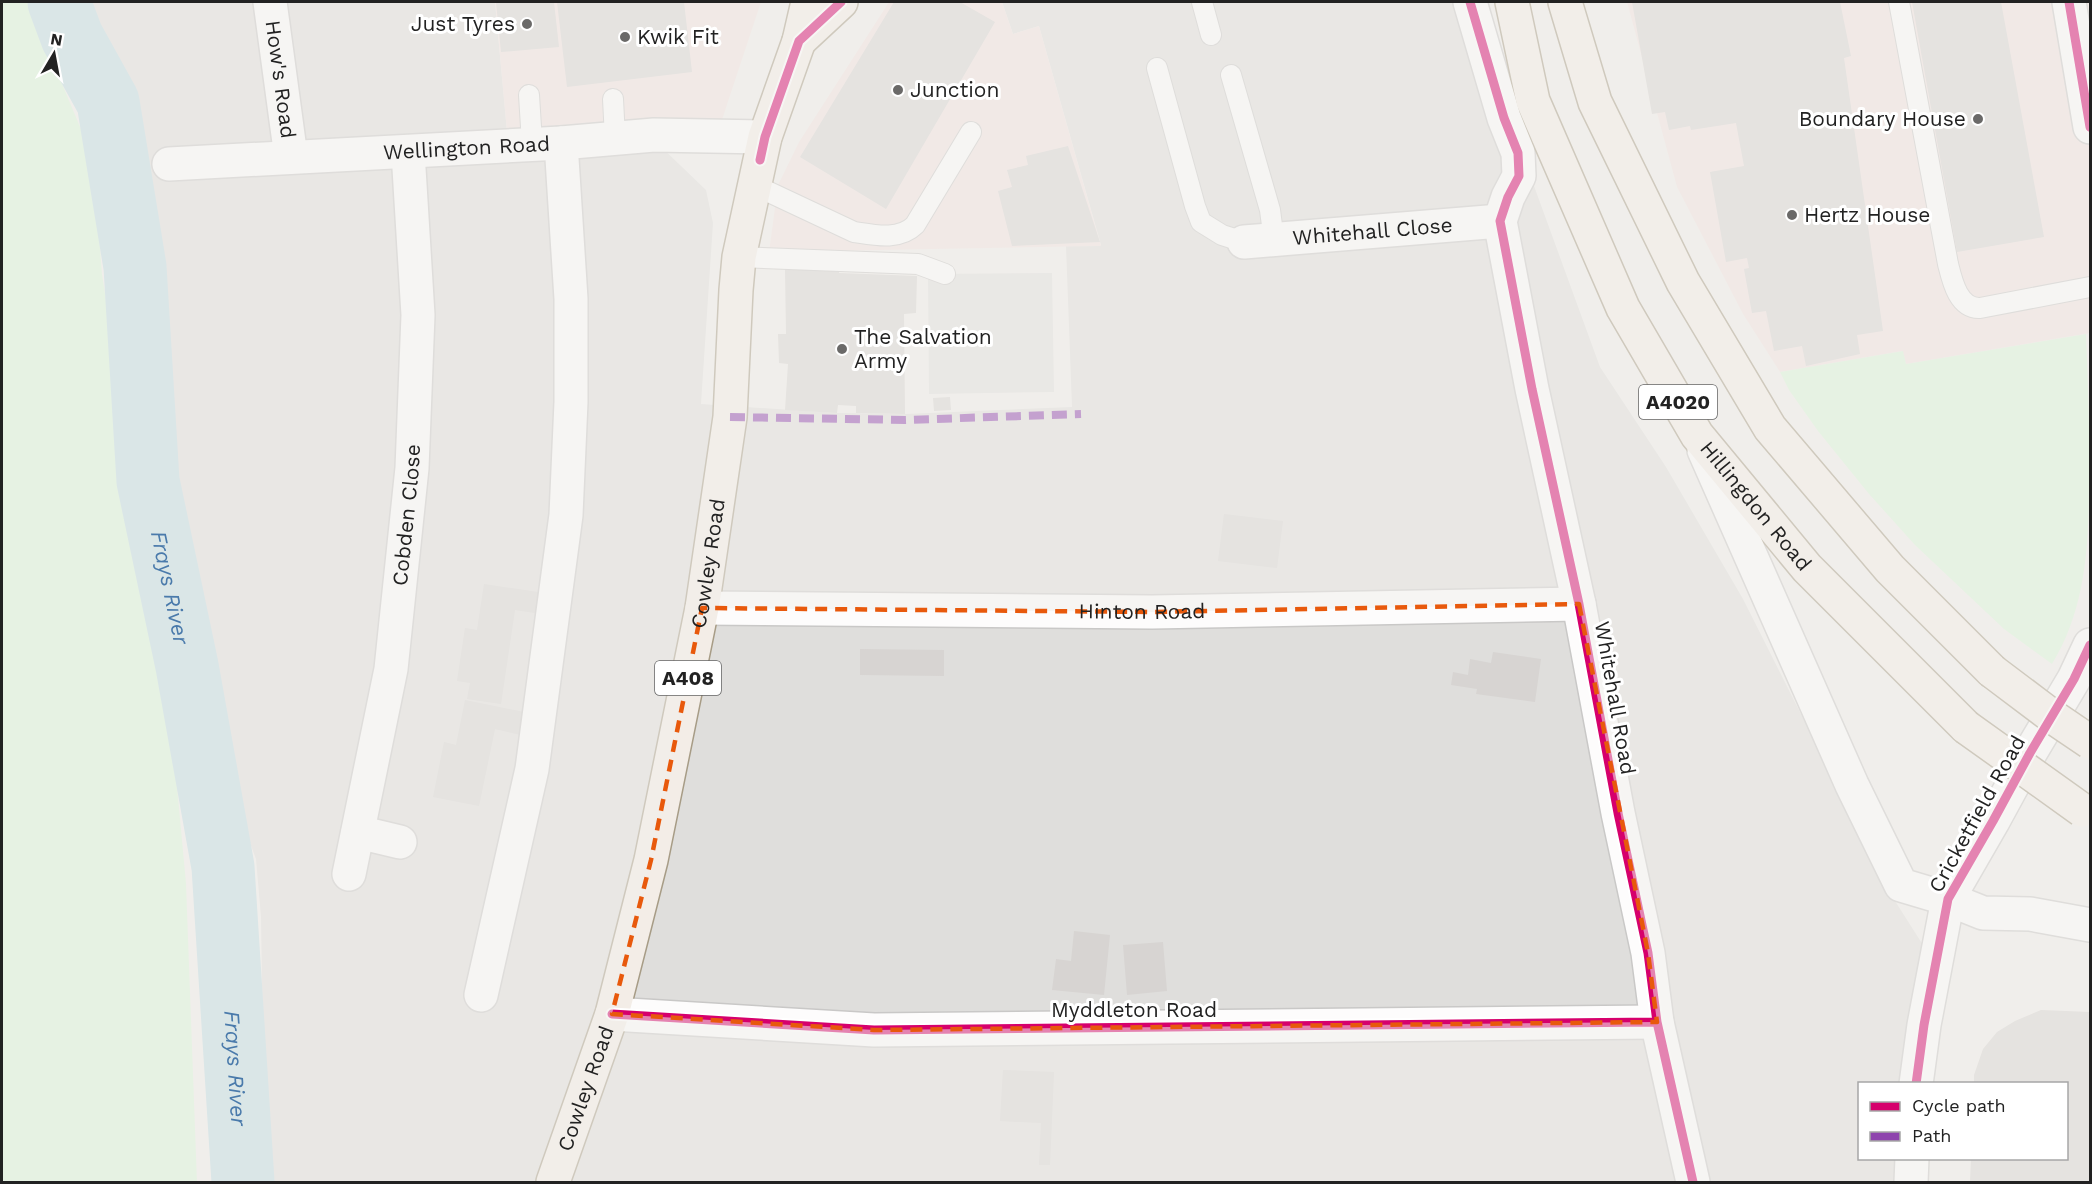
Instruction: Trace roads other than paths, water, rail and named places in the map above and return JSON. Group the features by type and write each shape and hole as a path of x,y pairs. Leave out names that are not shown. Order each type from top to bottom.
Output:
{"main road":[{"name":"Cowley Road","path":"553,1182 612,1014 651,860 702,608 730,417 739,257 765,137 799,41 808,2"},
{"name":"Cowley Road","path":"799,41 841,2"},
{"name":"Hillingdon Road","path":"1512,2 1533,101 1623,308 1697,435 1807,568 1966,727 2086,812"},
{"name":"A4020","path":"1565,2 1594,102 1683,282 1770,428 1890,569 1992,670 2053,717 2091,742"}],"street":[{"name":"How's Road","path":"270,2 291,157"},
{"path":"1470,2 1504,118 1518,153 1519,176 1508,197 1500,221"},
{"path":"2069,2 2091,127"},
{"name":"Wellington Road","path":"169,164 408,152 654,135 765,137"},
{"path":"481,995 532,769 566,515 571,402 571,299 546,143"},
{"name":"Cobden Close","path":"349,874 391,669 412,468 418,315 408,152"},
{"name":"Whitehall Close","path":"1259,242 1500,221"},
{"name":"Whitehall Road","path":"1500,221 1532,389 1579,604 1618,813 1648,953 1657,1022 1693,1182"},
{"path":"1697,435 1852,785 1901,885 1948,899 1983,913 2030,914 2091,925"},
{"name":"Hinton Road","path":"702,608 1152,612 1579,604"},
{"name":"Cricketfield Road","path":"1916,1082 1924,1025 1948,899 2074,679 2091,645"},
{"path":"358,832 400,842"},
{"name":"Myddleton Road","path":"612,1014 874,1030 1657,1022"},
{"path":"1911,1182 1912,1160"}],"lane":[{"path":"1202,2 1211,35"},
{"path":"1899,2 1948,264 1961,299 1970,306 1980,308 2091,287"},
{"path":"1157,68 1201,222 1222,235 1259,242 1270,210 1231,75"},
{"path":"529,95 546,143"},
{"path":"613,99 615,138"},
{"path":"754,185 854,232 872,235 902,234 915,225 971,132"},
{"path":"739,257 918,264 945,274"}],"waterway":[{"name":"Frays River","path":"59,2 72,37 108,102 135,267 148,481 187,666 223,867 243,1182"}],"place":[{"name":"Just Tyres","path":"527,24"},
{"name":"Kwik Fit","path":"625,37"},
{"name":"Junction","path":"898,90"},
{"name":"Boundary House","path":"1978,119"},
{"name":"Hertz House","path":"1792,215"},
{"name":"The Salvation Army","path":"842,349"}]}
